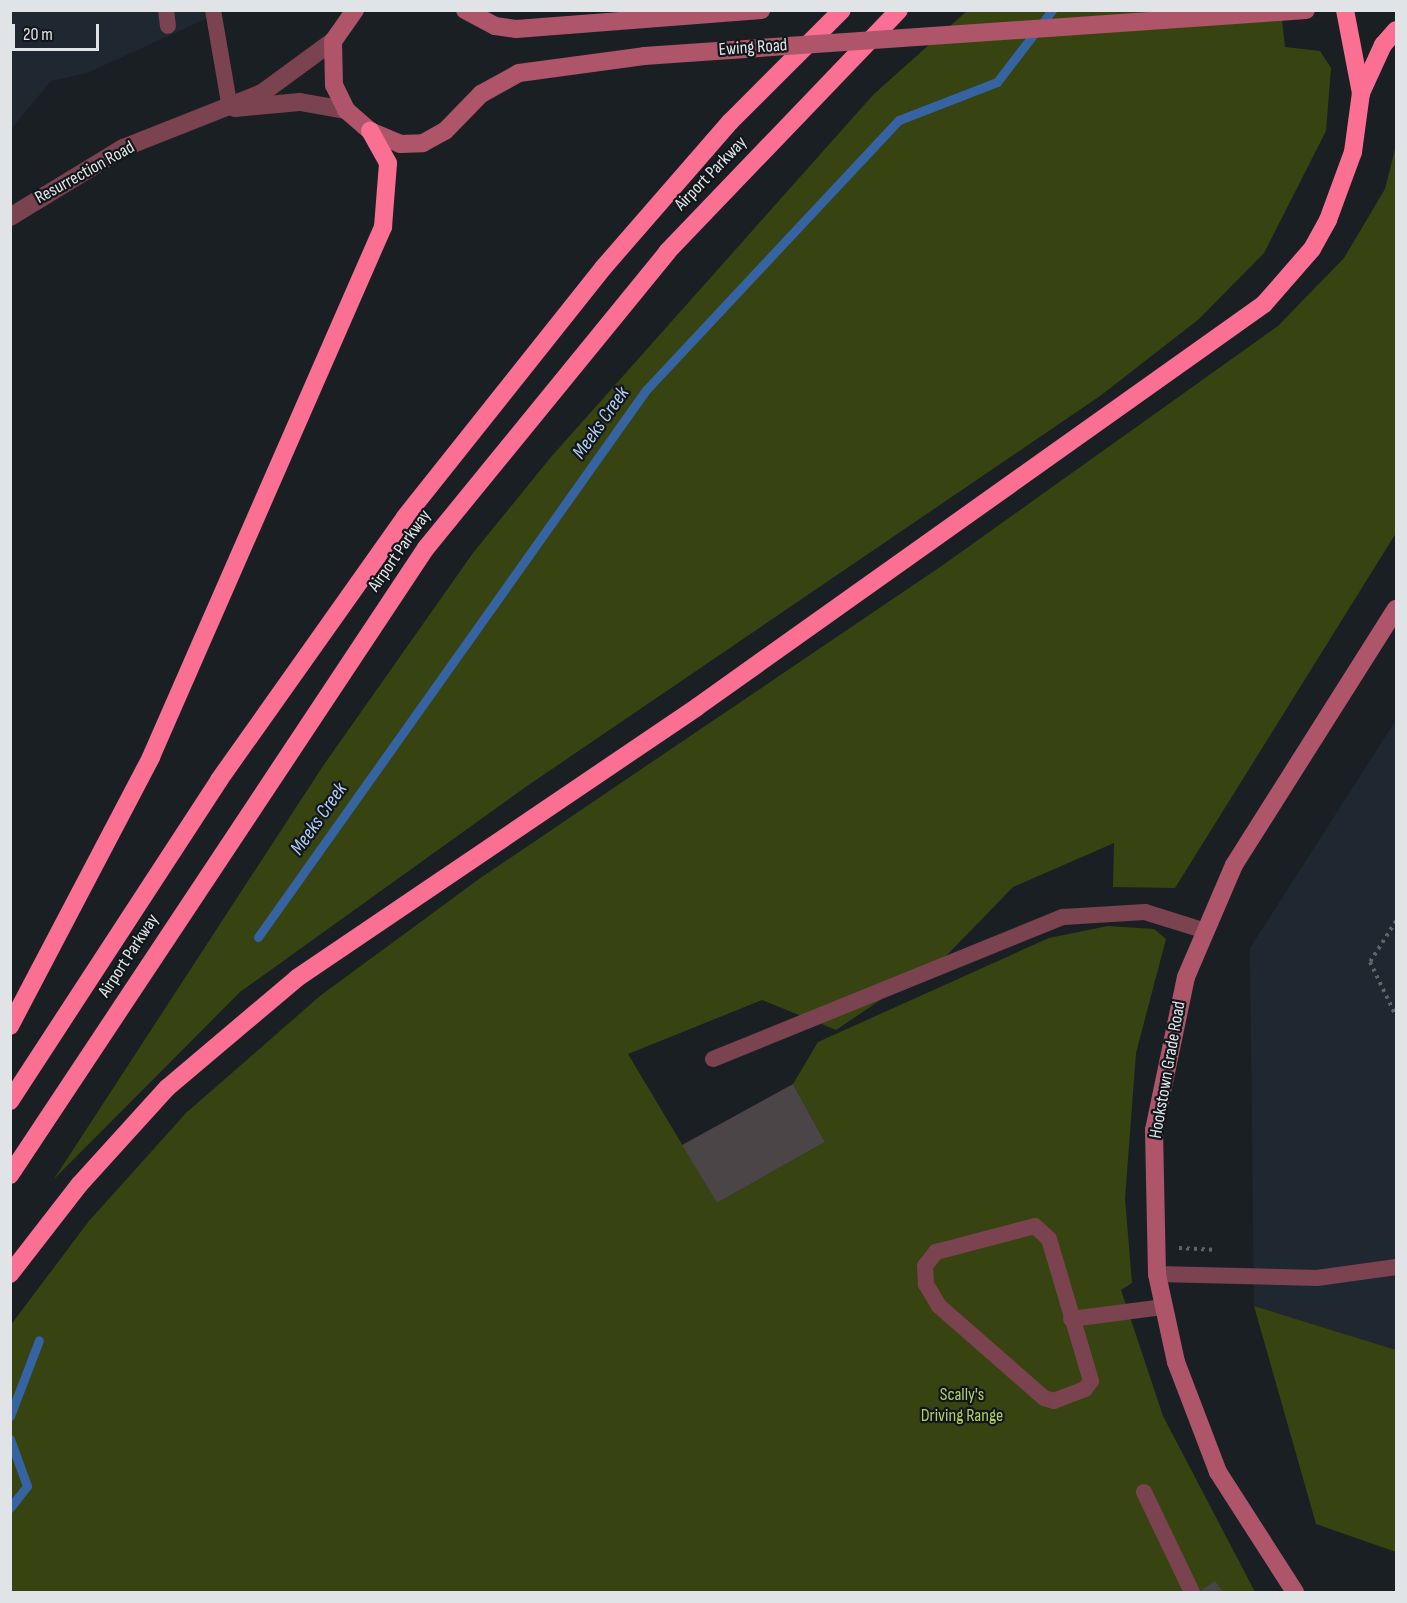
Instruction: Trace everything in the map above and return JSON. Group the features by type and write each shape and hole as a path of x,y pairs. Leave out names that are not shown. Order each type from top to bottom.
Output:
{"highway":[{"name":"Airport Parkway","path":"10,1101 219,780 405,517 610,260 730,122 842,10"},
{"name":"Airport Parkway","path":"10,1175 426,548 667,252 899,10"},
{"path":"1345,10 1361,93"},
{"path":"10,1274 79,1185 167,1088 297,978 706,700 1264,304 1312,249 1328,220 1353,152 1361,93 1383,45 1396,30"},
{"path":"10,1026 151,757 383,227 388,164 370,131"}],"street":[{"path":"333,41 355,10"},
{"name":"Ewing Road","path":"465,10 495,26 516,29 761,10"},
{"name":"Ewing Road","path":"333,41 334,85 346,110 370,131 393,142 423,143 445,131 481,94 519,73 644,56 1306,10"},
{"name":"Resurrection Road","path":"10,217 123,148 230,108 294,74 333,41"},
{"name":"Resurrection Road","path":"230,108 300,102 346,110"},
{"name":"Hookstown Grade Road","path":"1295,1593 1218,1472 1176,1362 1157,1274 1154,1130 1186,977 1234,865 1396,609"}],"lane":[{"path":"213,10 230,108"},
{"path":"713,1059 1063,917 1145,912 1206,931"},
{"path":"1035,1226 1049,1239 1071,1319 1091,1381 1085,1389 1054,1401 1044,1398 939,1306 926,1284 925,1266 936,1252 1035,1226"},
{"path":"1157,1274 1317,1278 1396,1267"},
{"path":"1071,1319 1164,1307"},
{"path":"1144,1492 1192,1593"}],"path":[{"path":"1396,921 1370,962 1396,1017"},
{"path":"1157,1247 1224,1251"}],"shaded area":[{"path":"11,11 223,11 87,73 51,81 11,129"},
{"path":"1396,720 1396,1350 1254,1306 1250,948"}],"green space":[{"path":"967,11 1281,11 1285,47 1320,51 1331,68 1326,131 1264,253 1199,319 1100,396 527,786 240,992 54,1179 323,766 473,553 551,457 874,94"},
{"name":"Scally's Driving Range","path":"1396,145 1396,533 1175,888 1113,887 1114,843 1013,887 947,955 836,1030 762,1000 628,1054 717,1203 825,1142 793,1084 818,1042 1049,938 1108,926 1154,929 1166,939 1136,1053 1125,1199 1132,1283 1121,1290 1163,1416 1255,1592 11,1592 10,1326 89,1221 186,1113 320,996 479,879 943,565 1278,326 1344,258 1385,189"},
{"path":"1254,1306 1396,1350 1396,1552 1316,1524"}],"building":[{"path":"793,1084 825,1142 717,1203 682,1145"},
{"path":"1215,1581 1223,1592 1200,1591"}],"waterway":[{"name":"Meeks Creek","path":"258,937 646,390 899,120 997,82 1052,10"},
{"name":"Meeks Creek","path":"10,1416 39,1340"},
{"name":"Meeks Creek","path":"10,1439 27,1486 10,1508"}]}
